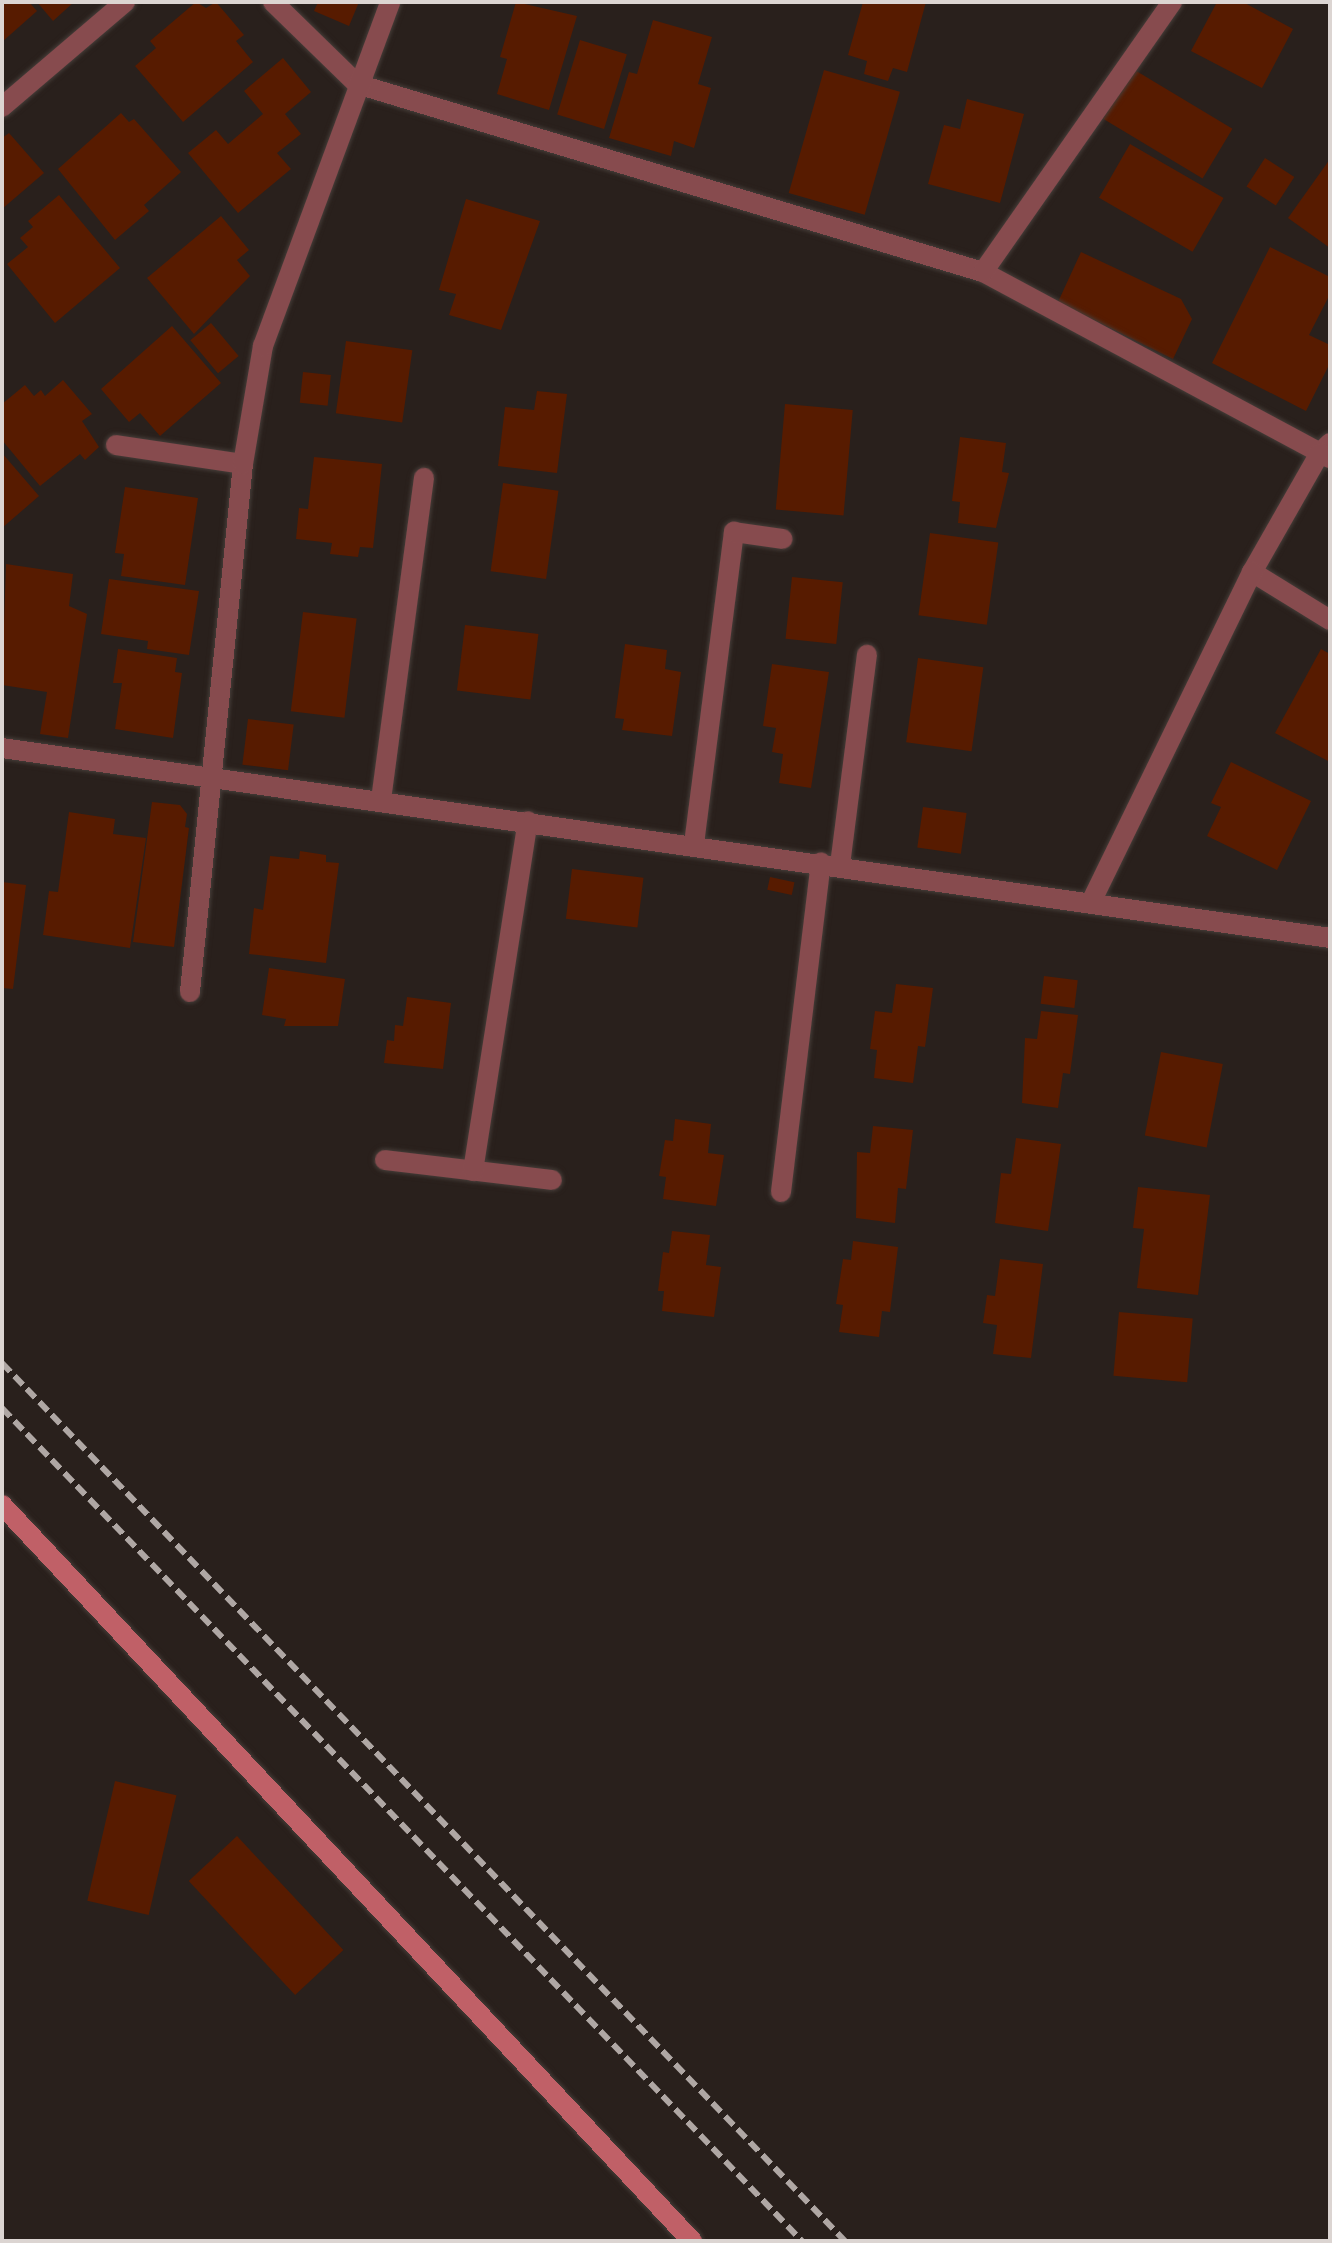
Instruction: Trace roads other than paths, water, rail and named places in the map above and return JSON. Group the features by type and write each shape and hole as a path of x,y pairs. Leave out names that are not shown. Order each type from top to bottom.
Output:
{"street":[{"path":"2,107 125,2"},
{"path":"273,2 357,84 983,272 1327,451 1252,572 1091,902"},
{"path":"190,992 243,464 263,346 357,84 390,2"},
{"path":"983,272 1172,2"},
{"path":"116,445 243,464"},
{"path":"381,800 424,478"},
{"path":"694,844 734,532 783,539"},
{"path":"1252,572 1330,620"},
{"path":"781,1192 830,864 867,655"},
{"path":"2,748 694,844 1330,938"},
{"path":"473,1171 528,821"},
{"path":"385,1160 552,1180"},
{"path":"2,1505 692,2241"}],"railway":[{"path":"2,1363 845,2241"},
{"path":"2,1408 802,2241"}]}
